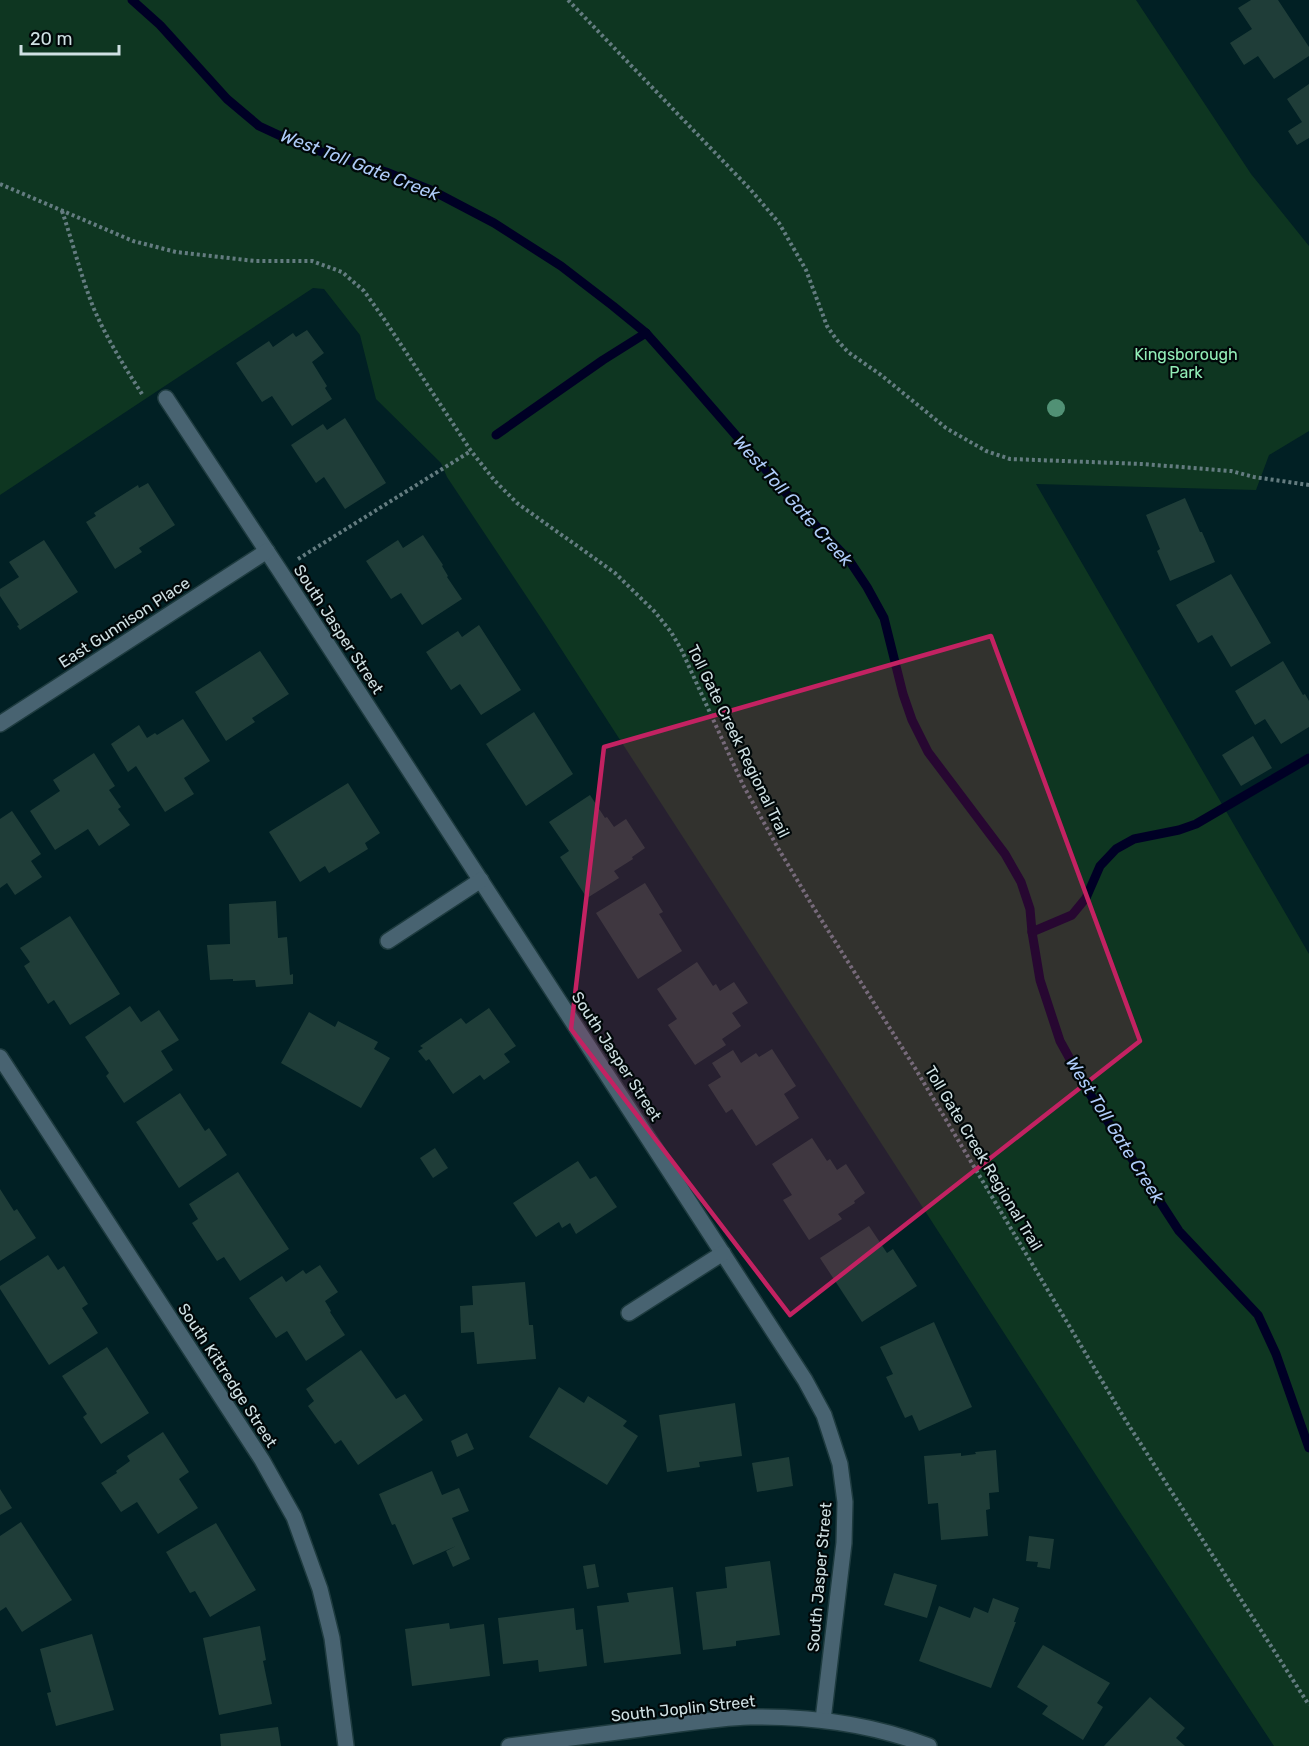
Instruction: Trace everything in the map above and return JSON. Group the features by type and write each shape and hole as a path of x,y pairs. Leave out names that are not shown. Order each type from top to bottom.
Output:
{"street":[{"name":"South Jasper Street","path":"166,398 723,1253 805,1380 824,1415 840,1464 845,1502 844,1544 823,1720"},
{"name":"East Gunnison Place","path":"0,724 267,551"},
{"path":"388,940 481,880"},
{"name":"South Kittredge Street","path":"0,1057 262,1460 294,1517 320,1589 332,1638 346,1746"},
{"path":"630,1313 723,1253"},
{"name":"South Joplin Street","path":"509,1746 749,1717 823,1720 866,1727 929,1746"}],"path":[{"path":"568,0 780,223 806,270 827,326 836,339 848,352 881,375 946,428 986,451 1010,459 1143,464 1231,471 1254,477 1309,484"},
{"name":"Toll Gate Creek Regional Trail","path":"0,184 133,241 176,252 255,261 312,261 342,272 371,300 471,451 495,481 517,503 615,573 636,592 670,632 692,670 743,785 783,858 915,1068 1126,1421 1309,1705"},
{"path":"62,211 79,269 112,348 150,405 166,398"},
{"path":"280,571 471,451"}],"highlighted area":[{"path":"991,636 1140,1041 790,1315 571,1029 604,747"}],"green space":[{"name":"Kingsborough Park","path":"0,0 1136,0 1251,174 1309,246 1309,431 1269,455 1256,490 1036,484 1309,954 1309,1746 1274,1746 545,624 447,477 441,463 376,399 360,335 324,289 313,288 0,495"}],"building":[{"path":"1251,0 1278,0 1309,47 1309,56 1274,79 1258,56 1244,65 1230,43 1252,29 1238,8"},
{"path":"1309,84 1309,138 1297,145 1288,131 1302,122 1287,99"},
{"path":"307,330 324,353 312,362 332,399 292,426 272,396 262,402 236,363 269,341 273,347 293,333 296,337"},
{"path":"345,418 386,483 345,509 324,477 316,483 291,445 323,424 327,430"},
{"path":"148,483 175,525 139,548 142,552 115,569 86,522 96,516 94,513 138,485 139,488"},
{"path":"1185,498 1215,562 1170,581 1157,551 1160,549 1146,515"},
{"path":"423,535 462,599 422,625 401,593 391,599 366,561 398,540 403,548"},
{"path":"44,540 78,592 20,630 0,596 0,589 19,577 9,562"},
{"path":"1231,574 1271,643 1231,667 1212,635 1198,643 1176,605"},
{"path":"479,625 521,690 481,715 460,684 451,690 426,652 458,631 462,637"},
{"path":"260,651 289,694 252,718 255,722 226,741 195,692"},
{"path":"1283,661 1309,701 1309,727 1281,744 1265,719 1255,725 1235,691"},
{"path":"534,712 573,774 526,806 486,744"},
{"path":"183,719 210,761 184,778 194,794 165,812 136,766 128,772 111,744 139,725 147,738 155,733 157,735"},
{"path":"1253,736 1272,768 1241,786 1222,755"},
{"path":"94,753 115,786 109,790 121,807 118,809 130,825 99,846 88,829 55,850 30,811 60,791 53,780"},
{"path":"348,783 380,833 365,843 368,849 329,873 325,866 300,882 269,832"},
{"path":"590,795 614,827 626,819 645,848 614,871 619,878 587,898 560,857 569,851 549,822"},
{"path":"12,811 41,854 31,861 42,877 15,895 7,883 0,888 0,819"},
{"path":"645,883 663,912 659,914 682,951 638,979 596,913"},
{"path":"276,901 278,938 287,937 290,975 293,974 293,984 256,987 255,980 210,980 207,945 230,944 229,904"},
{"path":"70,916 120,994 70,1025 54,1000 48,1004 24,966 30,962 20,948"},
{"path":"697,962 713,986 716,984 720,991 734,982 748,1003 732,1013 741,1026 722,1039 726,1045 695,1065 668,1025 677,1019 657,989"},
{"path":"130,1006 141,1022 159,1010 179,1040 161,1051 173,1070 124,1103 106,1076 109,1073 85,1037"},
{"path":"489,1008 516,1046 504,1054 510,1062 484,1080 480,1075 453,1094 429,1059 426,1061 418,1051 423,1048 420,1046 461,1018 466,1024"},
{"path":"309,1012 335,1027 338,1021 378,1042 374,1049 390,1058 361,1108 281,1063"},
{"path":"772,1049 796,1086 784,1094 799,1118 756,1146 732,1109 726,1113 708,1085 721,1077 712,1063 733,1050 741,1063 756,1053 759,1057"},
{"path":"180,1093 205,1131 209,1128 227,1155 179,1188 136,1122"},
{"path":"812,1138 827,1161 830,1159 837,1170 846,1164 865,1193 838,1214 842,1219 809,1240 783,1200 792,1195 772,1164"},
{"path":"435,1148 448,1168 433,1178 420,1158"},
{"path":"578,1161 590,1179 596,1176 617,1207 576,1234 570,1223 562,1228 559,1222 536,1237 513,1203"},
{"path":"238,1172 289,1249 240,1281 224,1257 217,1261 192,1223 198,1219 189,1204"},
{"path":"0,1189 14,1211 17,1209 36,1238 0,1261"},
{"path":"869,1226 887,1253 893,1249 917,1286 862,1322 820,1258"},
{"path":"48,1255 58,1270 64,1266 88,1304 82,1308 98,1333 49,1365 0,1289 0,1286"},
{"path":"320,1265 338,1292 325,1301 345,1335 306,1361 287,1331 276,1338 249,1298 282,1276 286,1282 303,1270 306,1274"},
{"path":"525,1282 529,1325 533,1325 536,1359 477,1364 474,1332 461,1333 460,1306 473,1305 472,1286"},
{"path":"934,1322 972,1407 919,1431 912,1415 905,1418 886,1377 893,1374 880,1347"},
{"path":"107,1347 149,1413 101,1444 83,1417 87,1414 62,1376"},
{"path":"361,1350 396,1399 405,1394 423,1420 358,1465 341,1440 335,1444 308,1406 314,1401 306,1389"},
{"path":"559,1387 584,1403 588,1396 627,1421 623,1426 638,1436 607,1485 529,1437"},
{"path":"735,1403 742,1456 699,1462 700,1467 667,1472 659,1415"},
{"path":"163,1432 189,1472 179,1479 198,1508 158,1534 137,1502 121,1512 101,1483 130,1461 127,1456"},
{"path":"467,1433 474,1449 457,1457 451,1441"},
{"path":"996,1450 999,1492 989,1493 990,1509 986,1510 988,1536 941,1540 938,1503 928,1504 924,1456 961,1453 961,1456"},
{"path":"789,1457 793,1486 757,1492 752,1463"},
{"path":"432,1471 442,1495 459,1488 469,1511 452,1518 470,1559 453,1567 446,1551 456,1546 413,1565 379,1494"},
{"path":"0,1489 12,1508 0,1515"},
{"path":"21,1522 72,1600 22,1632 6,1607 0,1611 0,1536"},
{"path":"216,1523 256,1590 210,1617 195,1591 190,1593 166,1552"},
{"path":"1029,1536 1054,1539 1050,1569 1037,1567 1038,1562 1026,1561"},
{"path":"770,1561 780,1635 736,1641 736,1646 703,1650 696,1592 727,1588 725,1567"},
{"path":"595,1564 599,1587 587,1589 583,1566"},
{"path":"894,1573 937,1585 927,1618 884,1605"},
{"path":"673,1587 681,1654 604,1663 597,1606 629,1602 627,1593"},
{"path":"993,1598 1019,1608 991,1688 919,1661 939,1606 970,1618 974,1607 988,1613"},
{"path":"574,1608 576,1630 583,1629 587,1666 539,1672 538,1660 503,1664 498,1618"},
{"path":"449,1623 450,1629 484,1624 490,1676 412,1686 405,1629"},
{"path":"260,1626 266,1660 263,1661 272,1704 219,1715 203,1638"},
{"path":"92,1634 114,1710 56,1726 47,1693 51,1692 40,1649"},
{"path":"1043,1645 1110,1683 1097,1703 1103,1707 1083,1740 1042,1714 1048,1706 1017,1687"},
{"path":"1150,1697 1185,1728 1176,1738 1185,1746 1104,1746"},
{"path":"278,1727 281,1746 221,1746 220,1734"}],"waterway":[{"name":"West Toll Gate Creek","path":"132,0 160,25 227,99 259,126 300,145 386,172 433,191 494,223 561,266 613,306 646,333 799,508 849,560 884,618 903,694 912,720 928,752 1005,854 1021,882 1030,909 1040,980 1060,1041 1086,1088 1179,1231 1258,1315 1276,1354 1309,1448"},
{"path":"496,435 603,360 646,333"},
{"path":"1032,932 1072,915 1086,898 1100,866 1116,849 1134,839 1179,830 1196,824 1309,758"}]}
